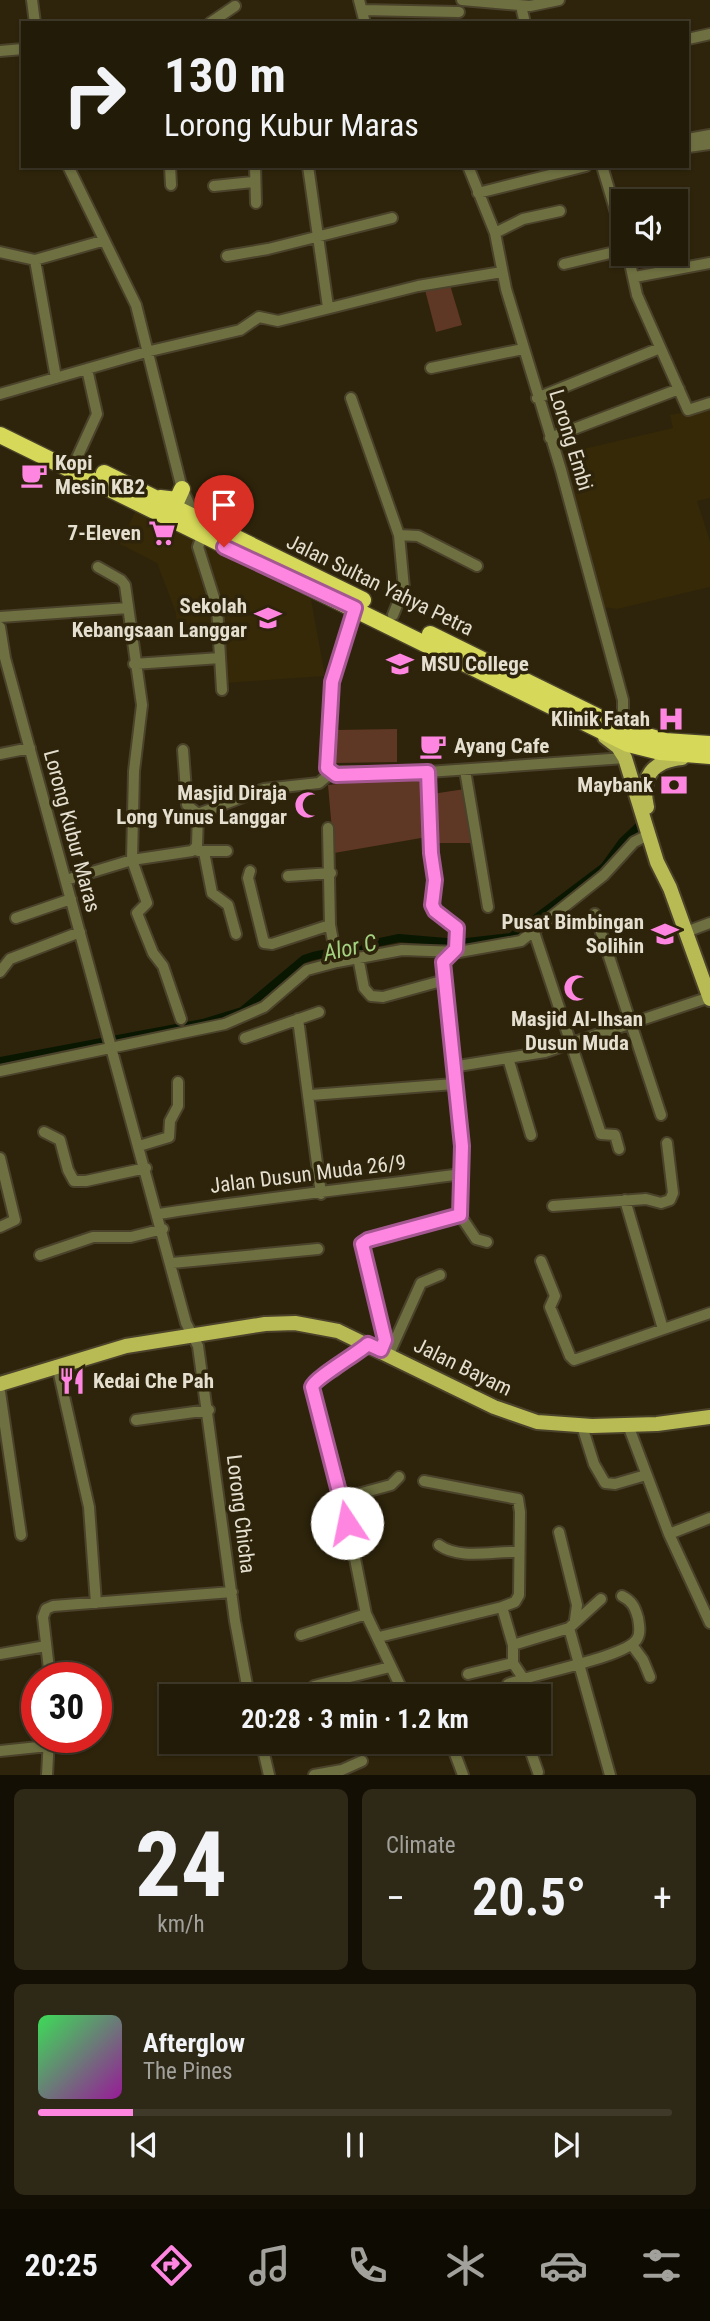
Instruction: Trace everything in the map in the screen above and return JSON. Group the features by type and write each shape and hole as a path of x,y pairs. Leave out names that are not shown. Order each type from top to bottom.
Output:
{"highway":[{"name":"Jalan Sultan Yahya Petra","path":"0,425 154,498 193,524 355,608 638,747 707,754"},
{"name":"Jalan Sultan Yahya Petra","path":"0,435 393,615 624,729 707,754"},
{"path":"154,498 177,500 182,489"}],"main road":[{"path":"589,724 625,758 648,835 710,998"},
{"path":"670,888 644,786 650,770 657,764 707,754"},
{"name":"Jalan Bayam","path":"57,1366 153,1336 265,1324 313,1325 379,1349 514,1415 537,1422 582,1426 628,1425 710,1417"},
{"path":"0,1384 57,1366"},
{"path":"657,1424 710,1424"}],"street":[{"path":"32,0 35,21"},
{"path":"360,5 459,18 460,0 521,6 559,0"},
{"path":"213,21 235,6"},
{"path":"521,6 525,21"},
{"path":"689,39 710,34"},
{"path":"0,51 21,48"},
{"path":"689,139 710,135"},
{"path":"689,147 710,144"},
{"path":"69,168 136,305 182,489 217,607 222,690"},
{"path":"170,168 171,185"},
{"path":"255,168 253,182 256,203"},
{"path":"308,168 328,307"},
{"name":"Lorong Embi","path":"469,168 495,233 502,272 523,349 623,700 624,729"},
{"path":"478,193 578,168"},
{"path":"603,168 611,196"},
{"path":"214,186 253,182"},
{"path":"495,233 523,219 561,211"},
{"path":"227,256 268,249 392,218"},
{"path":"0,252 34,260 102,240"},
{"path":"564,264 611,253"},
{"path":"34,260 56,378"},
{"path":"635,276 710,263"},
{"path":"632,266 637,295 688,410 710,403"},
{"path":"0,394 146,352 240,330 259,317 278,321 418,286 502,272"},
{"path":"537,398 660,348"},
{"path":"431,368 523,349"},
{"path":"76,460 97,414 87,369"},
{"path":"550,438 679,389"},
{"path":"351,398 399,536 404,588 393,615"},
{"path":"399,536 418,536 477,566"},
{"path":"98,567 123,581 142,705 134,771 132,860 147,903 137,913 153,953 163,966 181,1020"},
{"path":"0,617 128,608"},
{"path":"331,774 327,766 332,682 355,608"},
{"name":"Lorong Kubur Maras","path":"0,627 30,748 146,1168"},
{"path":"134,664 220,658"},
{"path":"603,758 607,751 605,737"},
{"path":"0,754 30,748"},
{"path":"183,750 187,805 198,814 199,851 212,892 228,905 236,934"},
{"path":"198,814 264,789 319,783 331,774 428,772 625,758"},
{"path":"465,769 488,907"},
{"path":"428,772 431,853 435,880 432,905 437,914 454,924 457,935 454,950 444,960 452,1067 462,1146 460,1215 476,1239 486,1242"},
{"path":"328,828 330,925 337,959"},
{"path":"0,1071 110,1043 189,1034 252,1014 297,976 337,959 402,950 454,950 516,943 534,932 604,875 634,842 648,835"},
{"path":"66,880 132,860 199,851 227,851"},
{"path":"250,871 248,877 264,943 272,944 330,925"},
{"path":"288,876 331,873"},
{"path":"16,918 71,899"},
{"path":"595,914 661,1115"},
{"path":"686,932 710,923"},
{"path":"0,972 10,960 80,932"},
{"path":"534,932 601,1134 615,1135 619,1149"},
{"path":"358,957 364,988 371,996 383,997 445,980"},
{"path":"452,1067 508,1058 570,1043 710,998"},
{"path":"245,1038 319,1012"},
{"path":"298,1019 311,1095 321,1194"},
{"path":"508,1058 531,1135"},
{"path":"139,1146 169,1137 170,1121 178,1106 178,1082"},
{"path":"311,1095 454,1084"},
{"path":"44,1132 60,1140 68,1170 75,1181 146,1168"},
{"path":"553,1206 646,1199 662,1203 673,1197 667,1143"},
{"path":"0,1158 15,1220 0,1227"},
{"name":"Lorong Chicha","path":"146,1168 192,1333 209,1410 232,1592 247,1684"},
{"name":"Jalan Dusun Muda 26/9","path":"159,1214 274,1195 321,1194 461,1174"},
{"path":"625,1200 663,1329"},
{"path":"379,1349 386,1336 362,1244 368,1240 460,1215"},
{"path":"40,1255 93,1237 131,1237 163,1229"},
{"path":"172,1263 318,1249"},
{"path":"541,1261 555,1296 550,1307 571,1358 581,1359 710,1313"},
{"path":"399,1684 366,1614 343,1498 312,1387 318,1378 379,1349 421,1283 440,1275"},
{"path":"57,1366 89,1507 96,1603"},
{"path":"0,1392 21,1535"},
{"path":"136,1420 209,1410"},
{"path":"628,1425 669,1534 710,1623"},
{"path":"582,1426 594,1464 605,1483 615,1484 646,1475"},
{"path":"343,1498 391,1485 399,1477"},
{"path":"379,1637 502,1608 515,1602 519,1595 518,1499 424,1481"},
{"path":"669,1534 710,1518"},
{"path":"559,1532 577,1605 572,1624 580,1665 610,1775"},
{"path":"439,1545 449,1552 461,1554 518,1552"},
{"path":"48,1662 43,1617 46,1609 232,1592"},
{"path":"508,1684 555,1668 580,1665 632,1645 639,1632 637,1615 630,1600 622,1596"},
{"path":"513,1645 572,1624 601,1598"},
{"path":"502,1608 513,1645 513,1663 523,1678"},
{"path":"301,1634 366,1614"},
{"path":"632,1645 650,1676"},
{"path":"0,1654 46,1646"},
{"path":"468,1674 513,1663"},
{"path":"322,1684 390,1667"},
{"path":"0,1751 21,1747"},
{"path":"47,1775 48,1753"},
{"path":"264,1754 269,1775"},
{"path":"455,1754 463,1775"},
{"path":"532,1754 538,1772"},
{"path":"314,1775 342,1770 362,1761"}],"shaded area":[{"path":"450,285 462,325 436,332 425,290"},
{"path":"710,407 710,498 697,501 710,541 710,587 617,609 602,607 562,454 673,428 670,415"},
{"name":"Sekolah Kebangsaan Langgar","path":"135,512 311,599 325,676 225,683 223,630 177,633 176,613 157,563 120,544"},
{"path":"397,729 397,762 335,763 335,730"},
{"path":"420,777 427,783 427,837 334,853 328,785"},
{"path":"465,789 473,843 435,843 432,794"}],"waterway":[{"name":"Alor C","path":"0,1061 203,1023 242,1011 304,959 313,956 399,938 458,943 511,937 604,867 622,842 639,826"}],"place":[{"name":"Kopi Mesin KB2","path":"34,475"},
{"name":"7-Eleven","path":"162,533"},
{"name":"Sekolah Kebangsaan Langgar","path":"268,618"},
{"name":"MSU College","path":"400,664"},
{"name":"Klinik Fatah","path":"671,719"},
{"name":"Ayang Cafe","path":"433,746"},
{"name":"Maybank","path":"674,785"},
{"name":"Masjid Diraja Long Yunus Langgar","path":"308,805"},
{"name":"Pusat Bimbingan Solihin","path":"665,934"},
{"name":"Masjid Al-Ihsan Dusun Muda","path":"577,988"},
{"name":"Kedai Che Pah","path":"72,1381"}],"route":[{"path":"224,547 355,608 334,670 327,768 336,775 420,770 428,772 431,853 435,880 432,905 435,911 457,928 456,949 443,962 446,1014 462,1146 460,1215 364,1241 361,1251 385,1340 381,1350 368,1344 334,1371 314,1381 312,1387 343,1498 347,1523"}]}
